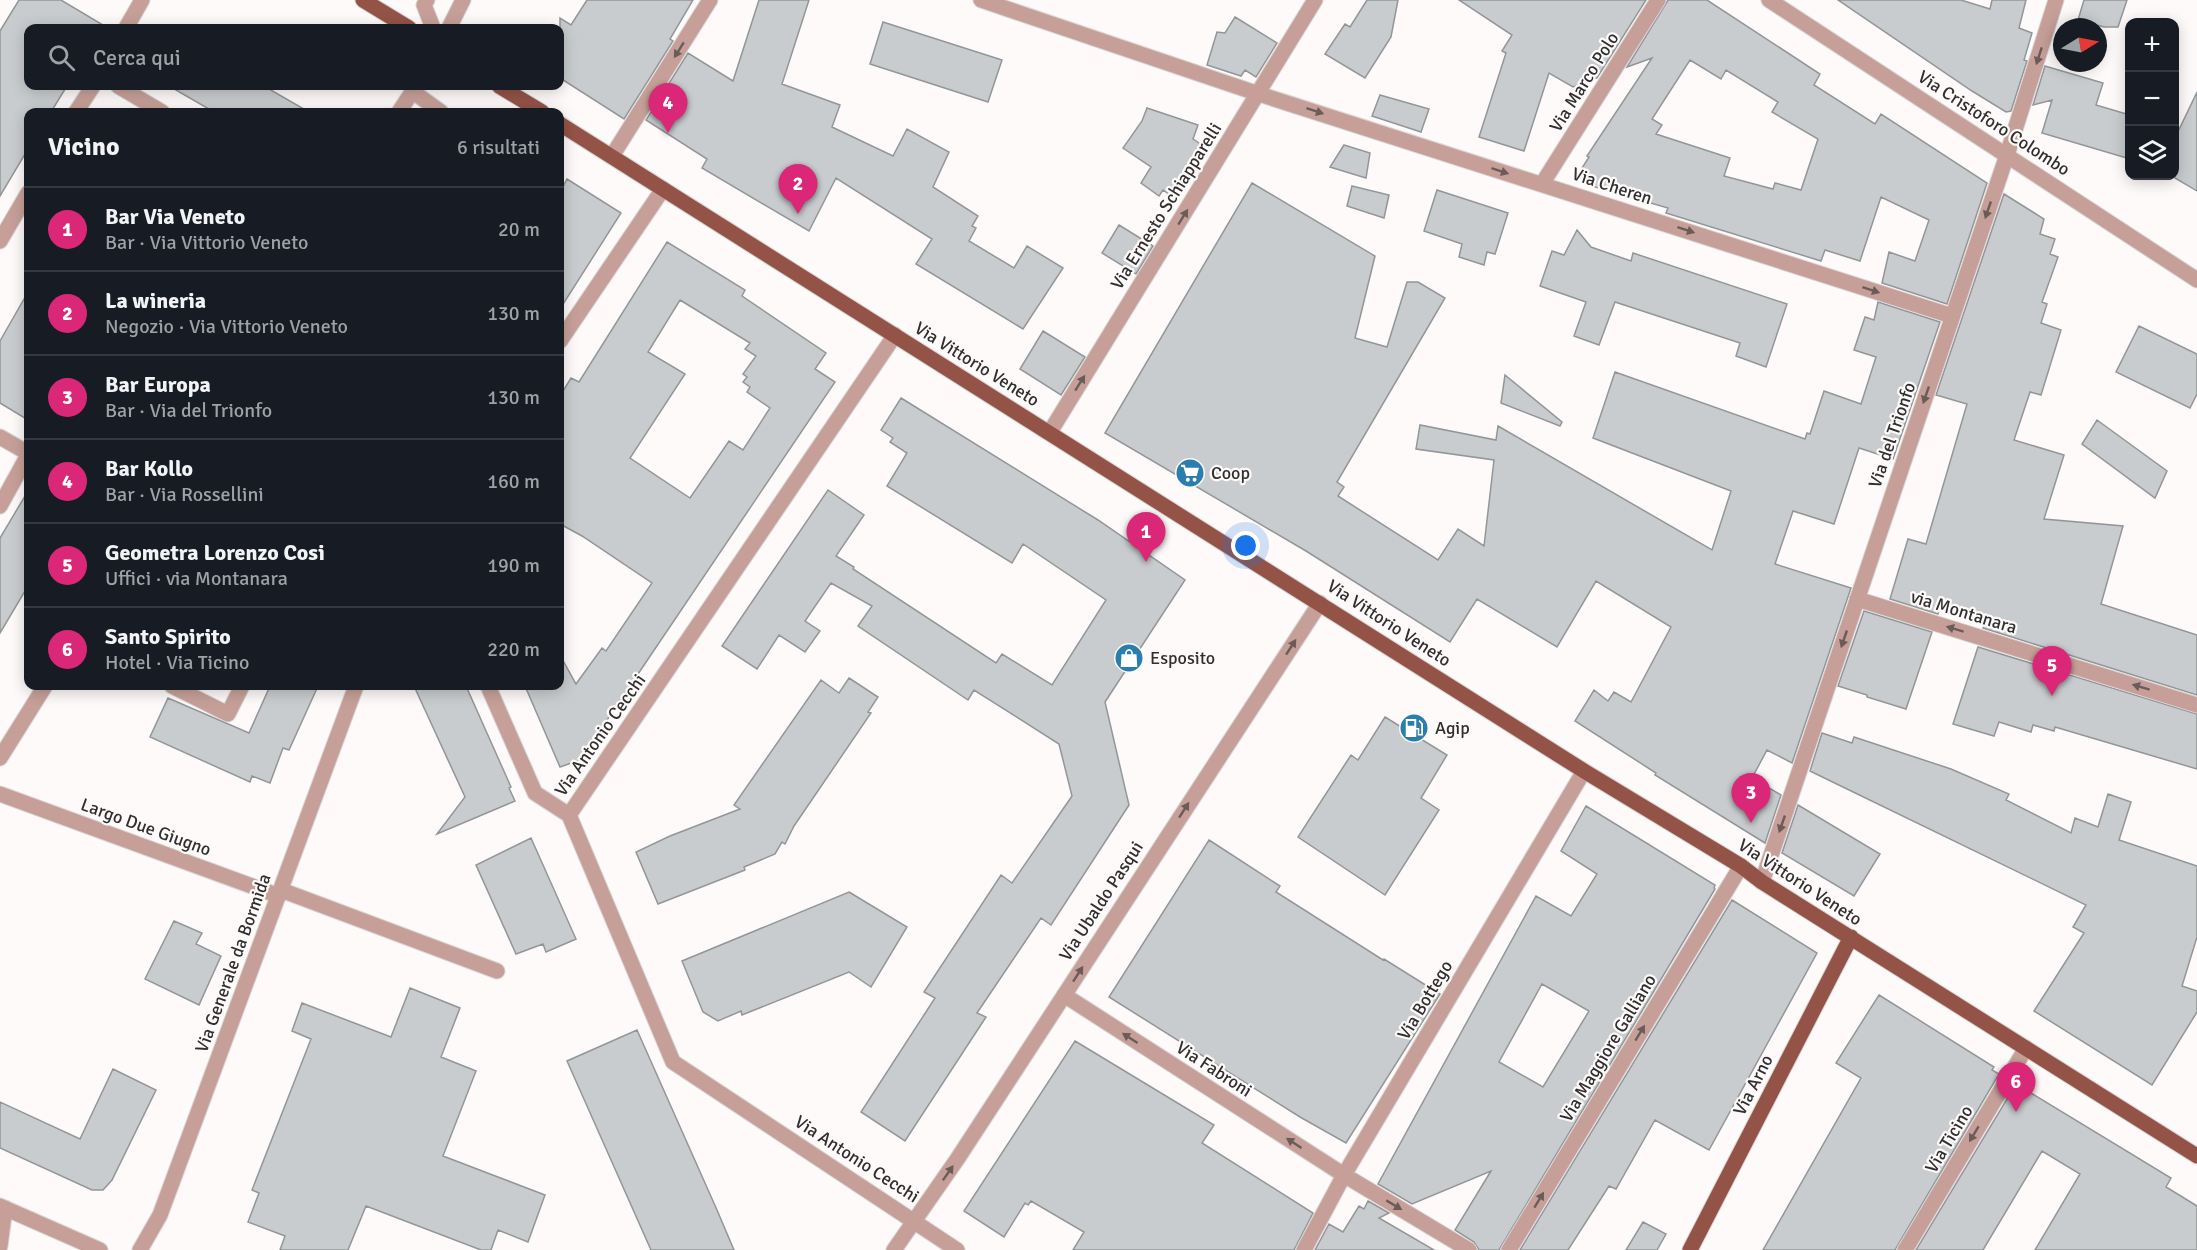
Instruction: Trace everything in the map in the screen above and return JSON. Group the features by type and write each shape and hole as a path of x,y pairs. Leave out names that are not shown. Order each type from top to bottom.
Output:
{"main road":[{"path":"363,0 402,24"},
{"path":"506,90 535,108"},
{"name":"Via Vittorio Veneto","path":"564,126 1584,771 1741,866 1762,882 2197,1156"},
{"name":"Via Arno","path":"1690,1250 1851,937"}],"street":[{"path":"128,24 142,0"},
{"path":"427,0 424,5 431,24"},
{"path":"452,24 464,0"},
{"path":"612,156 710,0"},
{"name":"Via Cheren","path":"981,0 1259,94 1952,316"},
{"name":"Via Ernesto Schiapparelli","path":"1050,432 1315,0"},
{"name":"Via Marco Polo","path":"1542,184 1658,0"},
{"name":"Via Cristoforo Colombo","path":"1769,0 2197,280"},
{"name":"Via del Trionfo","path":"1762,882 2007,155 2056,0"},
{"path":"79,108 90,90"},
{"path":"125,90 155,108"},
{"path":"402,108 413,90"},
{"path":"416,90 436,108"},
{"path":"564,335 663,189"},
{"path":"0,241 24,200"},
{"name":"Via Antonio Cecchi","path":"895,335 569,815 673,1062 957,1250"},
{"path":"0,437 24,452"},
{"path":"0,506 24,461"},
{"name":"via Montanara","path":"1857,599 2197,705"},
{"name":"Via Ubaldo Pasqui","path":"894,1250 1320,603"},
{"path":"0,758 42,690"},
{"path":"180,690 228,714 240,690"},
{"name":"Via Generale da Bormida","path":"140,1250 160,1215 355,690"},
{"path":"490,690 534,793 569,815"},
{"name":"Via Bottego","path":"1304,1250 1344,1175 1584,771"},
{"name":"Largo Due Giugno","path":"0,794 497,971"},
{"name":"Via Maggiore Galliano","path":"1509,1250 1741,866"},
{"name":"Via Fabroni","path":"1064,995 1344,1175"},
{"name":"Via Ticino","path":"1905,1250 2026,1048"},
{"path":"1344,1175 1469,1250"},
{"path":"0,1246 3,1207 100,1250"}],"building":[{"path":"19,0 61,0 101,24 24,24 24,90 65,90 53,108 24,108 24,156 0,196 0,31"},
{"path":"587,0 693,0 670,39 673,41 624,119 564,81 564,24 560,24 560,18 571,25"},
{"path":"759,0 809,0 782,84 840,105 832,127 893,156 907,129 949,152 933,187 978,216 972,226 976,228 969,241 1014,268 1027,246 1063,268 1023,329 916,264 932,239 836,178 809,231 702,168 707,159 646,120 688,53 733,81"},
{"path":"1367,0 1398,0 1391,37 1365,78 1325,54 1345,24 1350,27"},
{"path":"1459,0 1646,0 1597,78 1573,87 1549,73 1524,151 1479,137 1506,53 1502,51 1512,35"},
{"path":"1668,0 1707,0 1820,74 1814,85 1875,124 1881,114 1987,183 1947,304 1882,283 1889,252 1915,261 1929,220 1881,197 1860,261 1825,250 1821,261 1666,213 1668,208 1588,185 1582,168 1589,157 1587,156 1652,58 1627,67","holes":["1690,60 1721,79 1726,70 1778,102 1772,112 1818,139 1801,190 1775,183 1773,189 1724,176 1730,158 1656,134 1662,125 1652,119"]},
{"path":"1838,0 1961,0 1990,9 1992,0 2026,0 2019,28 2032,33 2024,60 2027,61 2011,111 2006,112 1972,91"},
{"path":"2084,0 2127,0 2118,27 2107,27 2107,18 2079,18"},
{"path":"1235,17 1277,43 1256,77 1245,70 1241,76 1207,65 1217,32 1225,33"},
{"path":"883,22 1002,60 988,102 870,64"},
{"path":"2045,66 2053,68 2053,72 2065,72 2103,83 2096,105 2125,114 2125,158 2042,133 2052,100 2033,105"},
{"path":"176,90 271,90 302,108 207,108"},
{"path":"2197,92 2197,191 2178,180 2179,130"},
{"path":"1380,95 1429,109 1421,132 1372,116"},
{"path":"1147,108 1198,125 1193,139 1208,149 1177,200 1163,190 1159,196 1141,183 1151,167 1123,148 1142,121"},
{"path":"1344,145 1370,153 1366,178 1330,167"},
{"path":"567,179 621,213 564,303 564,185"},
{"path":"1252,183 1375,256 1355,338 1387,347 1407,282 1418,282 1445,298 1337,482 1344,487 1338,496 1438,560 1458,529 1484,546 1494,460 1416,449 1420,425 1496,440 1498,426 1712,550 1731,491 1593,438 1615,372 1805,439 1807,433 1810,434 1824,391 1861,404 1876,357 1854,350 1865,317 1874,320 1878,302 1940,322 1893,459 1859,448 1834,524 1793,511 1775,564 1851,588 1792,763 1767,750 1752,778 1781,795 1765,843 1655,775 1656,773 1575,721 1594,690 1608,701 1614,692 1631,702 1671,627 1596,581 1557,647 1477,599 1450,642 1306,551 1105,433"},
{"path":"1352,186 1389,195 1384,218 1347,206"},
{"path":"1437,190 1508,213 1495,254 1487,252 1484,265 1459,257 1462,244 1424,231"},
{"path":"2004,194 2044,219 2040,234 2055,239 2050,254 2058,257 2042,302 2047,304 2041,323 2061,330 2041,395 2030,392 2014,440 2064,455 2044,519 2123,526 2101,604 2197,635 2197,695 1983,628 1986,620 1940,605 1938,614 1890,599 1908,539 1926,544 1967,404 1936,395"},
{"path":"1119,225 1153,246 1136,274 1102,253"},
{"path":"1577,230 1591,247 1631,261 1633,253 1787,304 1766,367 1736,356 1740,343 1615,302 1599,345 1574,336 1586,302 1540,286 1552,251 1564,255"},
{"path":"667,242 745,290 742,296 826,353 815,369 835,382 580,760 560,767 527,690 564,690 564,662 576,684 602,648 606,651 652,583 564,526 564,389 571,378 579,382","holes":["680,300 750,343 745,349 756,356 743,374 747,377 743,382 750,387 747,392 770,408 743,450 729,441 690,498 630,458 685,374 648,352"]},
{"path":"24,299 24,418 0,403 0,341"},
{"path":"2139,326 2197,354 2197,394 2190,408 2116,372"},
{"path":"1043,331 1085,357 1061,395 1020,369"},
{"path":"1505,375 1562,422 1560,426 1501,403"},
{"path":"901,398 1098,520 1185,580 1105,702 1129,805 1051,925 1041,918 977,1013 986,1017 905,1141 861,1112 935,998 924,992 1001,875 1012,883 1072,796 1059,744 974,690 968,700 858,626 872,606 831,583 805,621 820,631 805,652 779,635 757,669 722,646 828,490 864,515 836,556 996,663 1002,654 1052,685 1106,600 1023,544 1012,563 887,486 907,453 890,442 893,438 881,430"},
{"path":"2097,420 2167,471 2155,498 2082,444"},
{"path":"24,498 24,593 0,633 0,538"},
{"path":"1864,611 1932,632 1906,709 1838,686"},
{"path":"1978,647 2197,714 2197,769 2055,727 2054,731 2033,725 2031,732 1999,722 1994,736 1953,724"},
{"path":"849,678 878,697 868,712 871,713 794,826 785,844 782,842 775,854 744,867 745,870 658,904 636,852 740,809 734,805 821,680 839,693"},
{"path":"268,690 316,690 289,750 283,748 270,783 252,776 250,782 150,737 168,698 249,733"},
{"path":"416,690 468,690 515,801 437,834 465,797"},
{"path":"1385,717 1447,755 1421,798 1439,810 1385,895 1298,837 1351,755 1358,760"},
{"path":"1822,733 1852,743 1854,737 1951,769 2009,794 2006,800 2071,833 2075,818 2098,827 2108,794 2131,802 2119,840 2197,866 2197,937 2182,986 2197,991 2197,1012 2152,1085 2034,1011 2084,933 2073,927 2086,905 1810,771"},
{"path":"1798,805 1880,854 1854,896 1782,853"},
{"path":"1586,806 1715,885 1715,889 1499,1250 1479,1250 1474,1242 1455,1230 1491,1171 1412,1204 1378,1184 1536,896 1571,916 1597,874 1561,851","holes":["1542,984 1589,1011 1543,1087 1499,1062"]},
{"path":"531,838 576,939 546,952 543,944 516,954 476,865"},
{"path":"1209,840 1280,886 1276,892 1440,994 1346,1143 1300,1117 1109,997"},
{"path":"849,892 907,927 871,987 849,972 742,1015 741,1011 718,1021 703,1012 682,961"},
{"path":"1732,900 1817,953 1709,1150 1655,1120 1616,1189 1609,1186 1568,1250 1520,1250"},
{"path":"174,921 202,933 196,944 221,956 199,1005 145,979"},
{"path":"410,988 460,1008 441,1057 476,1071 443,1156 545,1195 528,1242 498,1230 491,1250 481,1250 366,1206 348,1250 280,1250 285,1236 248,1222 259,1193 252,1190 311,1039 292,1031 302,1003 391,1037"},
{"path":"1879,995 1994,1067 1992,1070 1999,1074 1895,1250 1763,1250 1861,1078 1836,1063"},
{"path":"637,1030 734,1250 651,1250 567,1061"},
{"path":"1075,1041 1214,1125 1202,1143 1313,1213 1294,1250 1073,1250 1084,1232 1031,1201 1028,1205 1025,1203 1004,1237 964,1211"},
{"path":"113,1069 156,1090 112,1180 103,1190 92,1190 0,1148 0,1102 80,1139"},
{"path":"2016,1084 2171,1178 2166,1187 2197,1206 2197,1250 2035,1250 2080,1174 2042,1151 1983,1250 1916,1250"},
{"path":"1368,1201 1389,1213 1379,1218 1434,1250 1315,1250 1329,1224 1343,1232 1359,1206 1364,1209"},
{"path":"1643,1222 1666,1234 1657,1250 1626,1250"}],"place":[{"name":"Bar Kollo","path":"668,133"},
{"name":"La wineria","path":"798,214"},
{"name":"Coop","path":"1190,473"},
{"name":"Bar Via Veneto","path":"1146,562"},
{"name":"Esposito","path":"1129,658"},
{"name":"Geometra Lorenzo Cosi","path":"2052,696"},
{"name":"Agip","path":"1414,728"},
{"name":"Bar Europa","path":"1751,823"},
{"name":"Santo Spirito","path":"2016,1112"}]}
